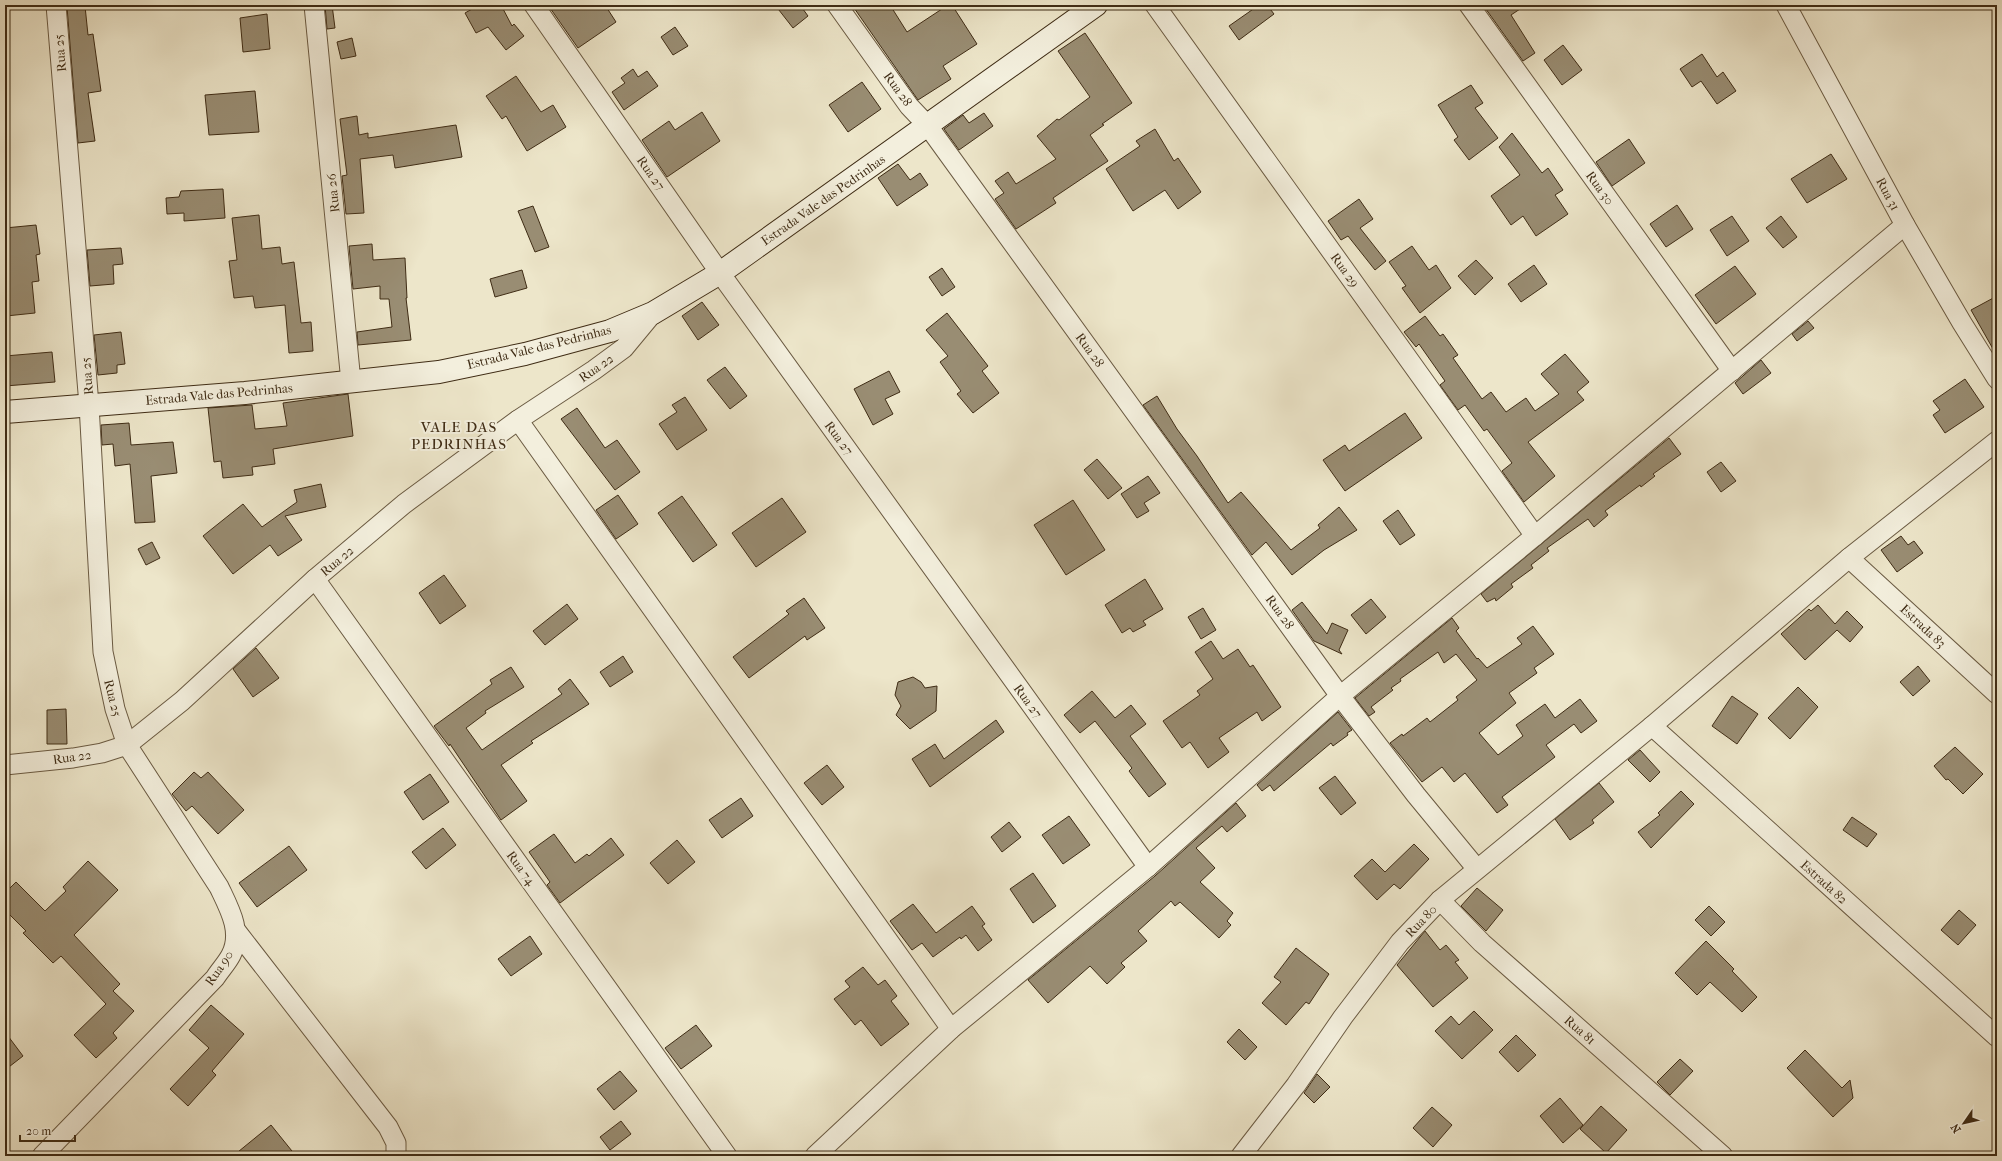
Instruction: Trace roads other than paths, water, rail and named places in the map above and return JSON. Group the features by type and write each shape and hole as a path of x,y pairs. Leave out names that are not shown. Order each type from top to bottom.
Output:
{"main road":[{"name":"Estrada Vale das Pedrinhas","path":"5,412 245,393 439,372 525,354 610,330 653,313 720,273 1096,5"}],"street":[{"name":"Rua 25","path":"56,5 89,406 103,652 115,709 127,745"},
{"name":"Rua 26","path":"314,5 352,382"},
{"name":"Rua 27","path":"534,5 720,273 1148,867"},
{"name":"Rua 28","path":"837,5 909,106 928,126 1340,696"},
{"name":"Rua 29","path":"1155,5 1535,536"},
{"name":"Rua 30","path":"1469,5 1732,371"},
{"name":"Rua 31","path":"1786,5 1905,225 1962,323 1997,379"},
{"path":"815,1156 951,1029 1148,867 1340,696 1535,536 1905,225"},
{"name":"Rua 22","path":"5,765 88,755 127,745 182,701 315,579 404,504 518,420 594,370 624,348 653,313"},
{"path":"518,420 951,1029"},
{"name":"Rua 80","path":"1241,1156 1296,1085 1343,1017 1400,942 1440,900 1652,726 1849,558 1997,441"},
{"name":"Estrada 83","path":"1849,558 1997,694"},
{"name":"Rua 74","path":"315,579 727,1156"},
{"path":"1340,696 1416,795 1477,869"},
{"name":"Estrada 82","path":"1652,726 1997,1037"},
{"name":"Rua 90","path":"42,1156 215,978 232,954 236,932 230,912 219,887 127,745"},
{"name":"Rua 81","path":"1440,900 1482,943 1723,1156"},
{"path":"236,932 388,1127 396,1143 396,1156"}],"district":[{"name":"VALE DAS PEDRINHAS","path":"459,436"}]}
